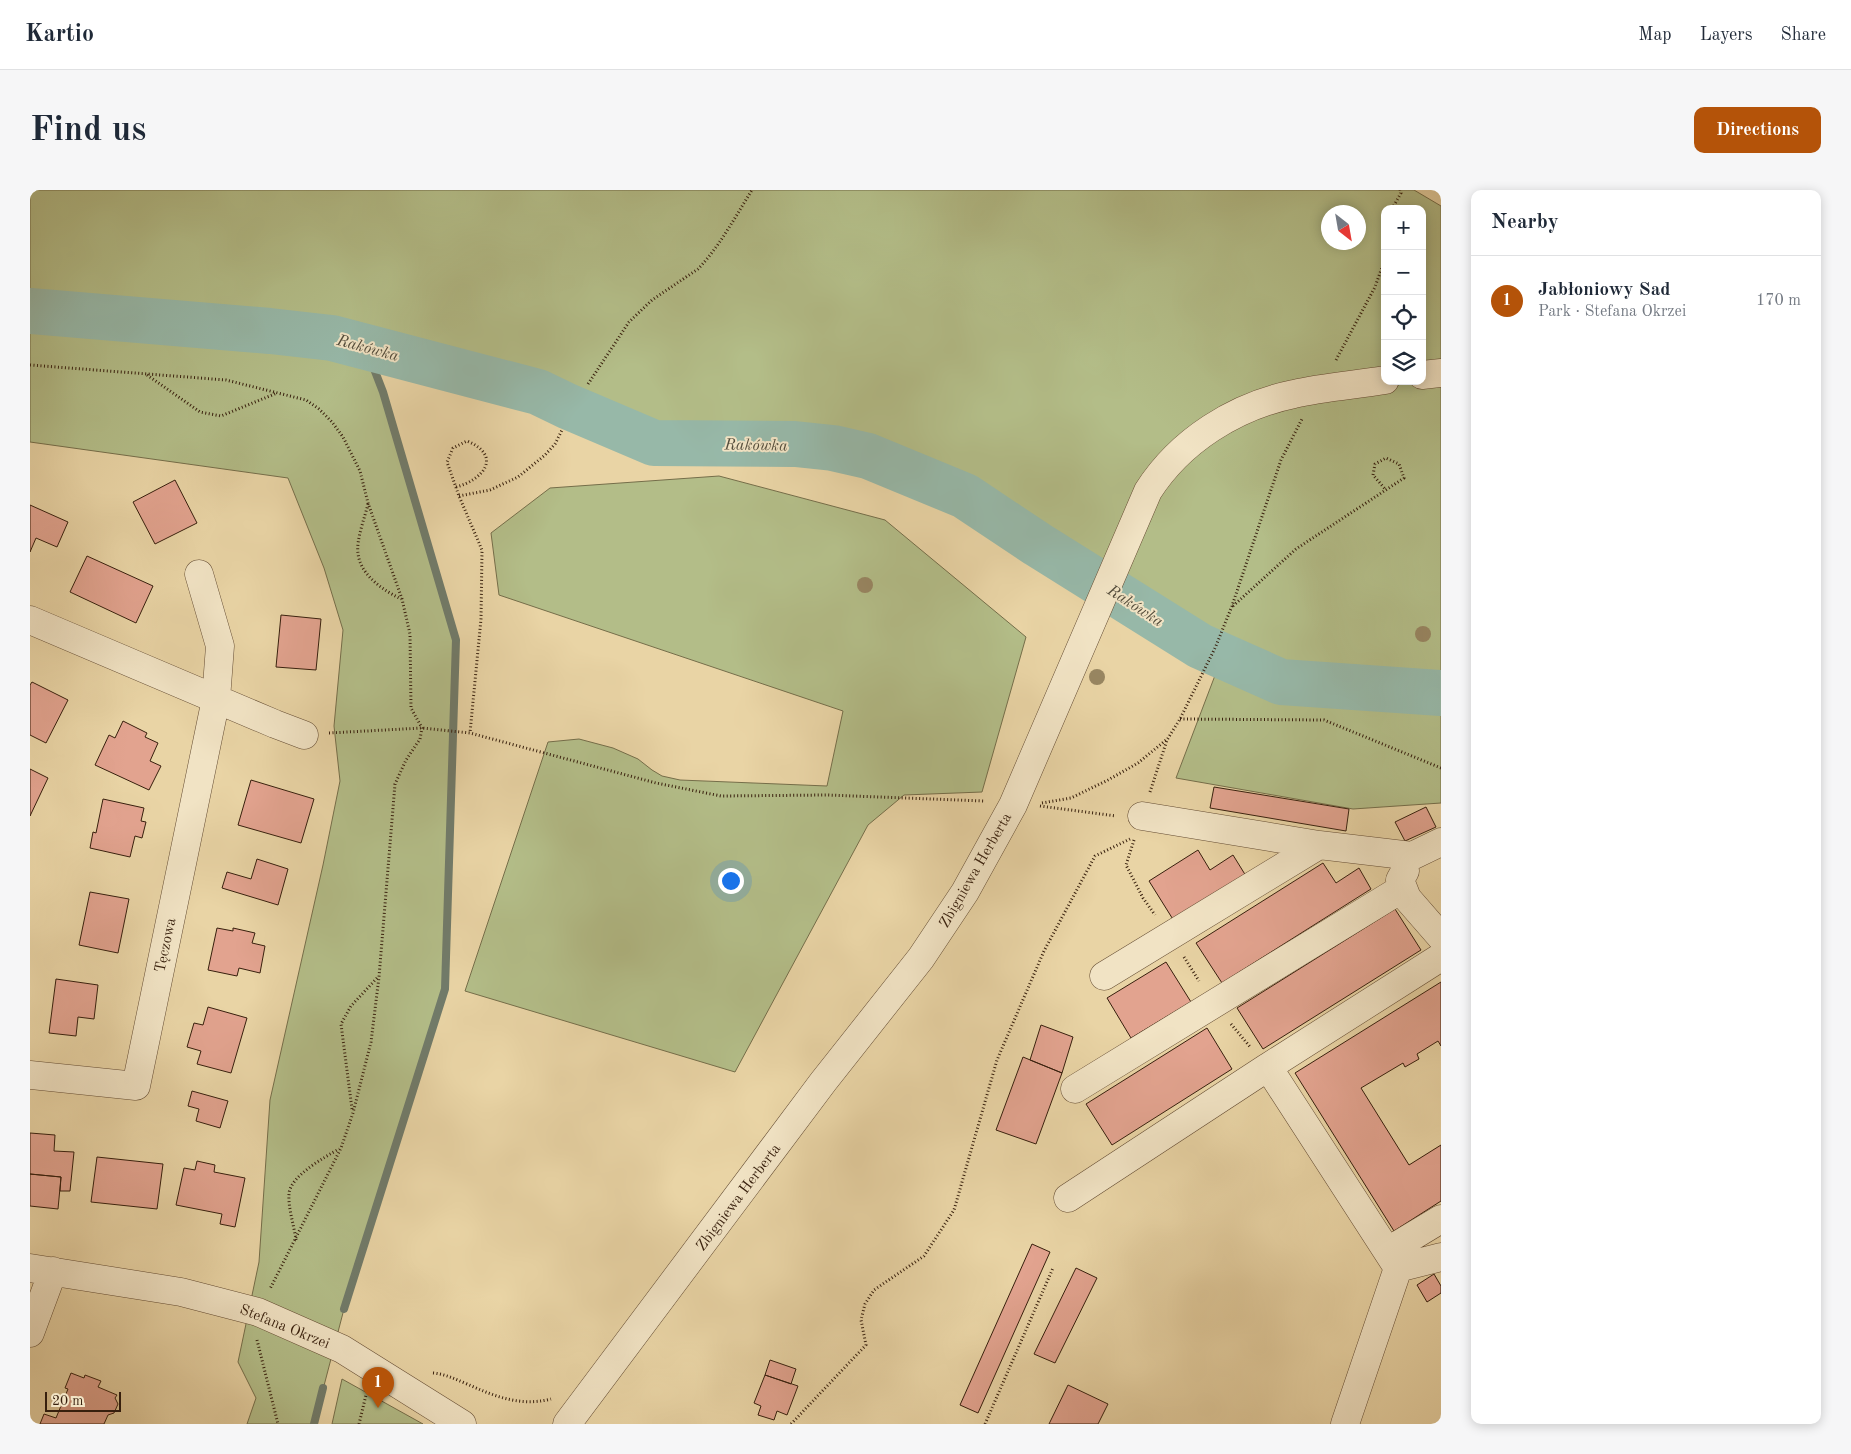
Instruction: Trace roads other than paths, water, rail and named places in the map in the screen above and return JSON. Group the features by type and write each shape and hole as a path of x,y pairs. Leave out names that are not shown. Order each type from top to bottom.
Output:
{"street":[{"path":"1426,374 1441,372"},
{"name":"Zbigniewa Herberta","path":"574,1414 763,1165 823,1082 921,958 965,892 1013,805 1148,491 1169,464 1185,447 1224,420 1258,404 1294,394 1381,381"},
{"name":"Tęczowa","path":"30,1075 136,1086 216,699 220,646 199,574"},
{"path":"30,620 304,734"},
{"path":"1138,826 1412,856 1441,842"},
{"path":"1104,976 1319,845"},
{"path":"1412,856 1400,880 1407,898 1441,937"},
{"path":"1074,1089 1403,888"},
{"path":"1068,1198 1441,957"},
{"path":"1268,1067 1393,1259"},
{"path":"1345,1424 1393,1259 1441,1219"},
{"path":"1393,1259 1441,1257"},
{"path":"30,1333 42,1270"},
{"name":"Stefana Okrzei","path":"42,1270 181,1292 258,1312 342,1349 462,1424"}],"waterway":[{"name":"Rakówka","path":"30,311 332,338 538,392 654,443 795,444 833,448 868,456 965,496 1037,544 1200,646 1281,682 1441,693"},
{"path":"344,1309 445,989 456,640 383,392 366,348"},
{"path":"314,1424 323,1388"}],"place":[{"name":"Jabłoniowy Sad","path":"378,1408"}]}
